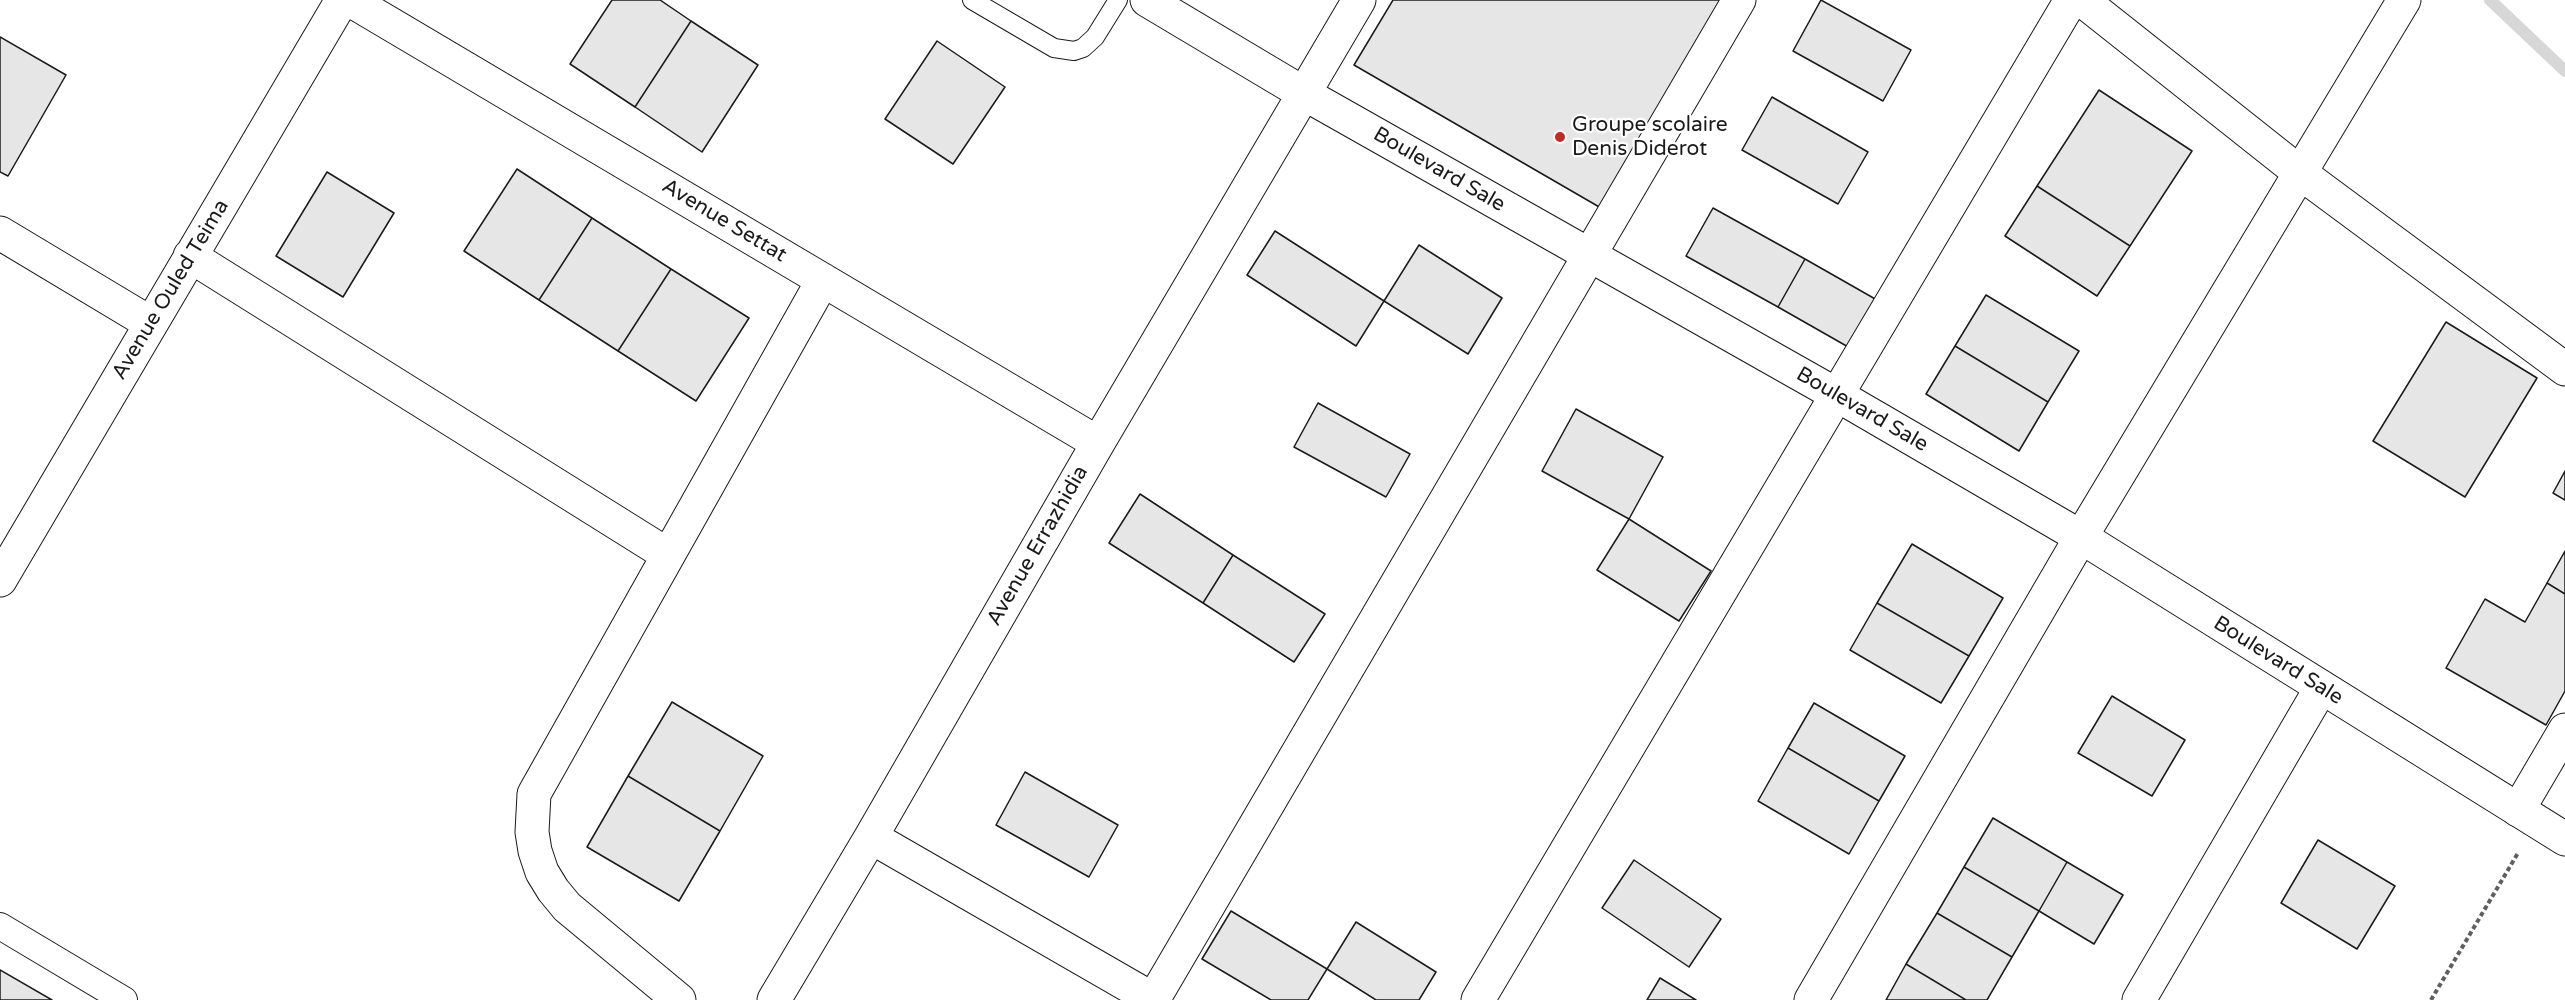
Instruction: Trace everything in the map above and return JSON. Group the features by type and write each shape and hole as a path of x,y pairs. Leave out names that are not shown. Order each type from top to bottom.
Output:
{"street":[{"name":"Avenue Ouled Teima","path":"0,580 342,0"},
{"name":"Avenue Settat","path":"350,0 1098,443"},
{"name":"Boulevard Sale","path":"1147,0 1303,93 1837,395 2081,537 2565,839"},
{"name":"Avenue Errazhidia","path":"774,1000 1359,0"},
{"path":"871,837 1154,1000 1739,0"},
{"path":"1478,1000 2071,0"},
{"path":"2082,0 2299,172 2565,369"},
{"path":"1811,1000 2081,537 2404,0"},
{"path":"0,232 150,324"},
{"path":"190,256 668,555"},
{"path":"679,1000 567,907 553,890 542,872 531,832 534,794 823,280"},
{"path":"2139,1000 2321,688"},
{"path":"2528,816 2565,730"},
{"path":"0,926 123,1000"}],"lane":[{"path":"972,0 1054,48 1074,51 1083,48 1095,38 1118,0"}],"path":[{"path":"2432,1000 2528,816"}],"building":[{"path":"612,0 660,0 691,21 635,107 570,64"},
{"name":"Groupe scolaire Denis Diderot","path":"1393,0 1723,0 1601,208 1354,65"},
{"path":"1821,0 1911,50 1883,101 1793,51"},
{"path":"691,21 758,65 702,152 635,107"},
{"path":"0,37 66,75 8,176 0,172"},
{"path":"937,41 1005,87 953,164 885,119"},
{"path":"2099,90 2192,151 2130,246 2037,186"},
{"path":"1772,97 1868,152 1838,204 1742,150"},
{"path":"517,169 592,218 539,300 464,251"},
{"path":"327,172 394,213 343,297 276,256"},
{"path":"2037,186 2130,246 2097,296 2005,236"},
{"path":"1713,208 1805,259 1778,307 1686,256"},
{"path":"592,218 671,269 618,351 539,300"},
{"path":"1275,231 1384,301 1356,346 1247,275"},
{"path":"1419,245 1502,298 1468,354 1384,301"},
{"path":"1805,259 1877,300 1850,348 1778,307"},
{"path":"671,269 749,318 696,401 618,351"},
{"path":"1986,295 2079,351 2048,402 1955,346"},
{"path":"2446,322 2537,378 2465,497 2373,441"},
{"path":"1955,346 2048,402 2019,451 1926,394"},
{"path":"1318,403 1410,454 1386,497 1294,447"},
{"path":"1576,409 1663,457 1629,519 1542,471"},
{"path":"2565,471 2565,500 2553,493"},
{"path":"1140,494 1233,555 1203,603 1109,543"},
{"path":"1629,519 1711,571 1679,621 1597,570"},
{"path":"1912,544 2003,598 1969,656 1877,603"},
{"path":"2565,551 2565,594 2547,583"},
{"path":"1233,555 1325,614 1294,662 1203,603"},
{"path":"2547,583 2565,594 2565,691 2546,725 2446,668 2485,599 2525,622"},
{"path":"1877,603 1969,656 1941,703 1850,650"},
{"path":"2112,696 2185,740 2152,796 2078,753"},
{"path":"672,702 763,756 720,831 628,776"},
{"path":"1814,703 1905,756 1879,801 1788,748"},
{"path":"1788,748 1879,801 1849,854 1758,801"},
{"path":"1025,772 1118,825 1089,877 996,825"},
{"path":"628,776 720,831 679,901 587,847"},
{"path":"1993,818 2067,862 2039,911 1964,867"},
{"path":"2318,840 2395,886 2357,949 2281,903"},
{"path":"1634,860 1721,919 1689,967 1602,908"},
{"path":"2067,862 2123,895 2094,944 2039,911"},
{"path":"1964,867 2039,911 2012,957 1937,913"},
{"path":"1231,911 1327,969 1308,1000 1271,1000 1202,959"},
{"path":"1937,913 2012,957 1987,1000 1966,1000 1906,964"},
{"path":"1356,922 1436,972 1419,1000 1376,1000 1327,969"},
{"path":"1906,964 1966,1000 1886,1000"},
{"path":"0,970 52,1000 0,1000"},
{"path":"1660,978 1696,1000 1647,1000"}],"waterway":[{"path":"2490,0 2565,71"}],"place":[{"name":"Groupe scolaire Denis Diderot","path":"1560,137"}]}
